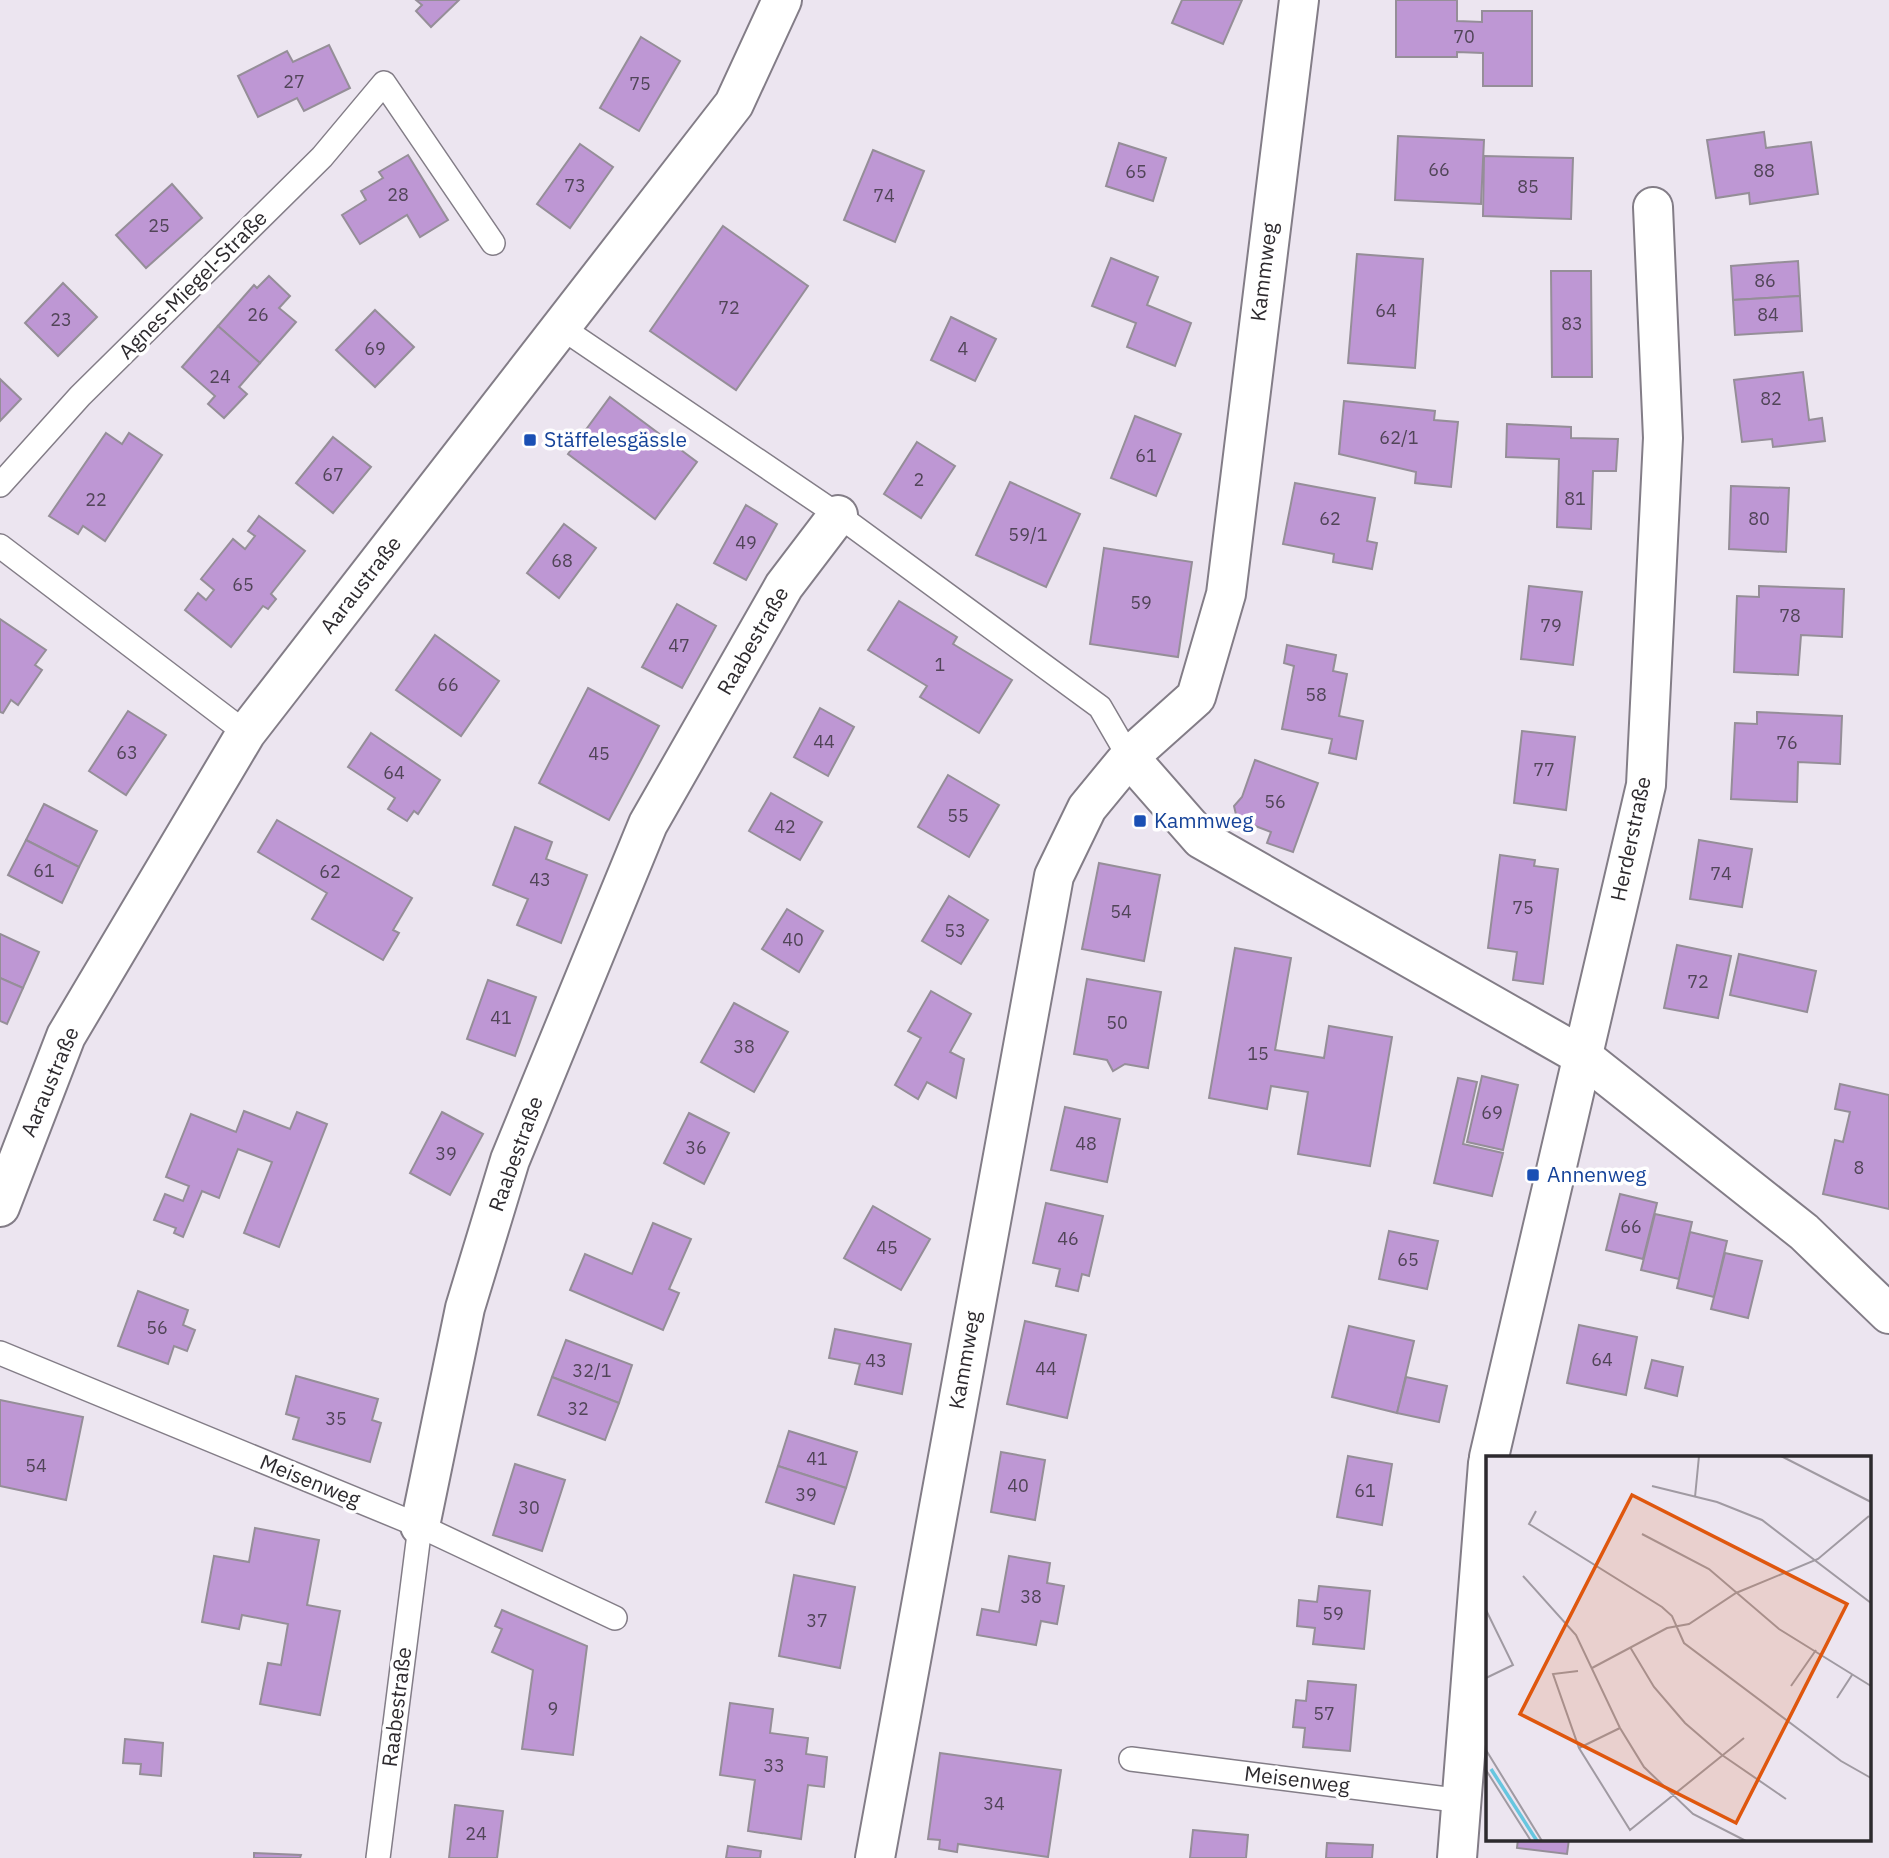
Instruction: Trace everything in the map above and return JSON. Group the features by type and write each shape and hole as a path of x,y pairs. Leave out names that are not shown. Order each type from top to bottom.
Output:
{"street":[{"name":"Aaraustraße","path":"0,1207 66,1036 246,733 733,104 782,0"},
{"name":"Kammweg","path":"875,1858 1054,876 1087,807 1129,757 1196,697 1226,594 1299,0"},
{"name":"Herderstraße","path":"1489,1456 1646,785 1663,438 1653,207"},
{"name":"Raabestraße","path":"419,1526 465,1308 510,1160 648,824 784,586 838,515"},
{"path":"1129,757 1201,839 1582,1056 1804,1232 1889,1314"},
{"path":"1457,1858 1486,1490"}],"lane":[{"name":"Agnes-Miegel-Straße","path":"0,485 80,396 323,157 384,83 494,243"},
{"path":"562,328 838,515 1100,707 1129,757"},
{"path":"0,546 246,733"},
{"name":"Meisenweg","path":"0,1353 419,1526 615,1618"},
{"name":"Raabestraße","path":"378,1858 419,1526"},
{"name":"Meisenweg","path":"1131,1759 1463,1801"}],"building":[{"path":"416,0 459,0 431,27 416,11 422,5"},
{"path":"1182,0 1242,0 1223,44 1172,23"},
{"path":"1396,0 1457,0 1457,21 1482,22 1482,11 1532,11 1532,86 1483,86 1483,53 1457,52 1457,57 1396,57"},
{"path":"641,37 680,61 639,131 600,108"},
{"path":"329,45 350,88 304,111 297,98 258,117 238,76 287,51 293,62"},
{"path":"1764,132 1766,148 1811,142 1818,194 1750,204 1749,193 1716,198 1707,140"},
{"path":"1398,136 1484,140 1481,204 1395,200"},
{"path":"1119,143 1166,158 1153,201 1106,186"},
{"path":"580,144 613,167 570,228 537,204"},
{"path":"873,150 924,171 895,242 844,220"},
{"path":"408,155 448,220 420,237 407,215 360,244 342,215 366,200 361,191 383,178 379,172"},
{"path":"1484,156 1573,158 1571,219 1483,216"},
{"path":"172,184 202,218 146,268 116,235"},
{"path":"723,226 808,286 736,390 650,331"},
{"path":"1357,254 1423,259 1415,368 1348,363"},
{"path":"1111,258 1158,277 1147,305 1191,323 1175,366 1127,347 1136,323 1092,306"},
{"path":"1798,261 1800,296 1733,300 1731,266"},
{"path":"1551,271 1591,271 1592,377 1552,377"},
{"path":"269,276 290,296 279,308 296,322 260,363 218,326 254,285 257,288"},
{"path":"63,283 97,317 58,356 25,323"},
{"path":"1800,296 1802,331 1735,335 1733,300"},
{"path":"375,310 414,347 375,387 336,350"},
{"path":"951,317 996,339 975,381 931,360"},
{"path":"218,326 260,363 239,387 247,394 224,418 208,404 215,396 182,367"},
{"path":"1803,372 1809,420 1822,418 1825,441 1773,447 1772,439 1742,442 1734,380"},
{"path":"0,379 21,399 0,421"},
{"path":"610,397 697,462 655,519 568,454"},
{"path":"1344,401 1435,411 1434,420 1458,422 1451,487 1415,483 1416,472 1339,454"},
{"path":"1135,416 1181,434 1156,496 1111,478"},
{"path":"1507,424 1571,427 1571,438 1618,439 1616,471 1593,471 1591,529 1557,527 1559,459 1506,457"},
{"path":"106,433 122,444 129,433 162,455 105,541 83,526 78,534 49,516"},
{"path":"333,437 371,467 333,513 296,483"},
{"path":"917,442 955,466 921,518 884,494"},
{"path":"1010,482 1080,514 1046,587 976,555"},
{"path":"1295,483 1375,498 1367,541 1377,543 1372,569 1333,562 1334,554 1283,544"},
{"path":"1731,486 1789,488 1786,552 1729,549"},
{"path":"746,505 777,524 746,580 714,563"},
{"path":"259,516 305,551 271,594 276,599 268,609 263,606 231,647 185,610 198,593 206,600 214,590 201,579 233,539 245,549 255,536 248,531"},
{"path":"564,524 596,548 559,598 527,573"},
{"path":"1104,548 1192,562 1178,657 1090,644"},
{"path":"1529,586 1582,592 1573,665 1521,659"},
{"path":"1759,586 1844,589 1842,637 1801,635 1798,675 1734,672 1737,596 1759,597"},
{"path":"899,601 957,637 953,644 1012,680 979,733 920,697 927,686 868,650"},
{"path":"677,604 716,626 682,688 642,667"},
{"path":"0,619 46,650 35,665 42,670 18,705 11,700 3,713 0,712"},
{"path":"435,635 499,681 461,736 396,690"},
{"path":"1287,645 1336,655 1333,671 1347,674 1339,716 1363,721 1356,759 1329,753 1332,739 1282,729 1294,666 1284,663"},
{"path":"588,688 659,726 609,820 539,783"},
{"path":"820,708 854,727 828,776 794,757"},
{"path":"128,711 166,735 126,795 89,771"},
{"path":"1757,712 1842,716 1840,764 1798,762 1797,802 1731,799 1735,723 1757,724"},
{"path":"1522,731 1575,737 1566,810 1514,803"},
{"path":"371,733 440,780 418,814 414,811 407,821 388,809 395,798 348,767"},
{"path":"1255,760 1318,783 1293,852 1267,843 1271,832 1237,819 1234,806 1242,797"},
{"path":"948,775 999,805 969,857 918,827"},
{"path":"771,793 822,822 800,860 749,831"},
{"path":"44,804 97,831 79,867 26,840"},
{"path":"277,820 412,898 393,930 399,933 383,960 312,919 327,893 258,852"},
{"path":"515,827 552,842 546,859 587,875 561,943 517,925 528,899 493,885"},
{"path":"26,840 79,867 62,903 8,875"},
{"path":"1699,840 1752,849 1742,907 1690,899"},
{"path":"1500,855 1535,860 1534,866 1558,869 1543,984 1513,980 1517,952 1488,948"},
{"path":"1099,863 1160,875 1144,961 1082,949"},
{"path":"949,896 988,920 961,964 922,941"},
{"path":"787,909 823,931 799,972 762,949"},
{"path":"0,934 39,952 23,988 0,978"},
{"path":"1677,945 1731,956 1718,1018 1664,1008"},
{"path":"1235,948 1291,958 1275,1050 1324,1058 1329,1026 1392,1037 1370,1166 1298,1154 1308,1092 1271,1086 1267,1109 1209,1098"},
{"path":"1739,954 1816,971 1807,1012 1730,995"},
{"path":"0,978 23,988 7,1024 0,1021"},
{"path":"1087,979 1161,992 1148,1068 1125,1064 1113,1071 1107,1060 1074,1054"},
{"path":"488,980 536,997 515,1056 467,1039"},
{"path":"931,991 971,1014 950,1052 964,1059 956,1098 927,1082 918,1099 895,1085 921,1038 908,1031"},
{"path":"734,1003 788,1032 754,1092 701,1062"},
{"path":"1482,1076 1518,1085 1503,1150 1467,1142"},
{"path":"1458,1078 1477,1082 1463,1144 1503,1153 1492,1196 1434,1183"},
{"path":"1840,1084 1889,1095 1889,1209 1823,1194 1835,1140 1843,1142 1850,1112 1835,1109"},
{"path":"1065,1107 1120,1119 1107,1182 1051,1170"},
{"path":"244,1111 290,1129 297,1112 327,1124 279,1247 244,1233 272,1162 238,1149 219,1198 202,1191 183,1237 174,1233 176,1228 154,1220 165,1194 183,1201 189,1186 166,1177 191,1114 236,1132"},
{"path":"442,1112 483,1134 450,1195 410,1173"},
{"path":"689,1113 729,1133 704,1184 664,1163"},
{"path":"1620,1194 1657,1203 1643,1259 1606,1250"},
{"path":"1046,1203 1103,1216 1089,1276 1082,1274 1078,1291 1056,1286 1060,1269 1033,1263"},
{"path":"873,1206 930,1239 901,1290 844,1258"},
{"path":"1655,1214 1692,1222 1679,1279 1641,1270"},
{"path":"653,1223 691,1239 669,1289 679,1293 663,1330 570,1290 585,1254 632,1274"},
{"path":"1389,1231 1438,1241 1427,1289 1379,1279"},
{"path":"1690,1232 1727,1241 1714,1297 1677,1288"},
{"path":"1725,1253 1762,1261 1748,1318 1711,1309"},
{"path":"138,1291 188,1310 183,1325 195,1330 187,1351 174,1346 168,1364 118,1346"},
{"path":"1025,1321 1086,1335 1067,1418 1007,1404"},
{"path":"1579,1325 1637,1337 1626,1395 1567,1383"},
{"path":"1349,1326 1414,1341 1397,1413 1332,1397"},
{"path":"835,1329 911,1344 902,1394 855,1384 860,1364 829,1358"},
{"path":"566,1340 632,1365 619,1403 552,1377"},
{"path":"1652,1360 1683,1367 1677,1396 1645,1388"},
{"path":"296,1376 378,1399 372,1420 381,1423 370,1462 293,1439 299,1418 286,1414"},
{"path":"552,1377 619,1403 605,1440 538,1415"},
{"path":"1406,1377 1447,1386 1439,1422 1397,1413"},
{"path":"0,1400 83,1417 66,1500 0,1486"},
{"path":"789,1431 857,1452 846,1488 778,1466"},
{"path":"1001,1452 1045,1460 1035,1520 991,1512"},
{"path":"1348,1456 1392,1464 1382,1525 1337,1517"},
{"path":"515,1464 565,1480 542,1551 493,1535"},
{"path":"778,1466 846,1488 834,1524 766,1502"},
{"path":"255,1528 319,1540 307,1605 340,1611 320,1715 260,1704 268,1663 281,1665 288,1624 242,1615 239,1629 202,1622 214,1556 249,1562"},
{"path":"1009,1556 1050,1563 1047,1583 1064,1586 1057,1624 1041,1621 1036,1645 977,1635 982,1609 999,1612"},
{"path":"794,1575 855,1587 840,1668 779,1656"},
{"path":"1319,1586 1370,1591 1364,1649 1313,1644 1315,1628 1297,1626 1299,1600 1317,1602"},
{"path":"502,1610 587,1646 573,1755 522,1749 533,1670 492,1652 502,1629 495,1626"},
{"path":"1308,1681 1356,1685 1350,1751 1303,1747 1305,1728 1293,1727 1296,1700 1306,1701"},
{"path":"730,1703 773,1709 770,1733 808,1738 806,1754 827,1757 824,1787 808,1785 801,1839 748,1831 755,1780 720,1775"},
{"path":"125,1739 163,1743 161,1776 140,1774 141,1764 123,1763"},
{"path":"940,1753 1061,1770 1048,1857 958,1844 957,1852 939,1849 940,1840 928,1839"},
{"path":"455,1805 503,1811 497,1858 449,1858"},
{"path":"1193,1830 1248,1835 1246,1858 1190,1858"},
{"path":"1518,1840 1569,1840 1567,1854 1517,1848"},
{"path":"1327,1843 1373,1845 1372,1858 1326,1858"},
{"path":"728,1846 761,1851 760,1858 726,1858"},
{"path":"254,1853 301,1855 300,1858 254,1858"}],"place":[{"name":"Stäffelesgässle","path":"530,440"},
{"name":"Kammweg","path":"1140,821"},
{"name":"Annenweg","path":"1533,1175"}]}
